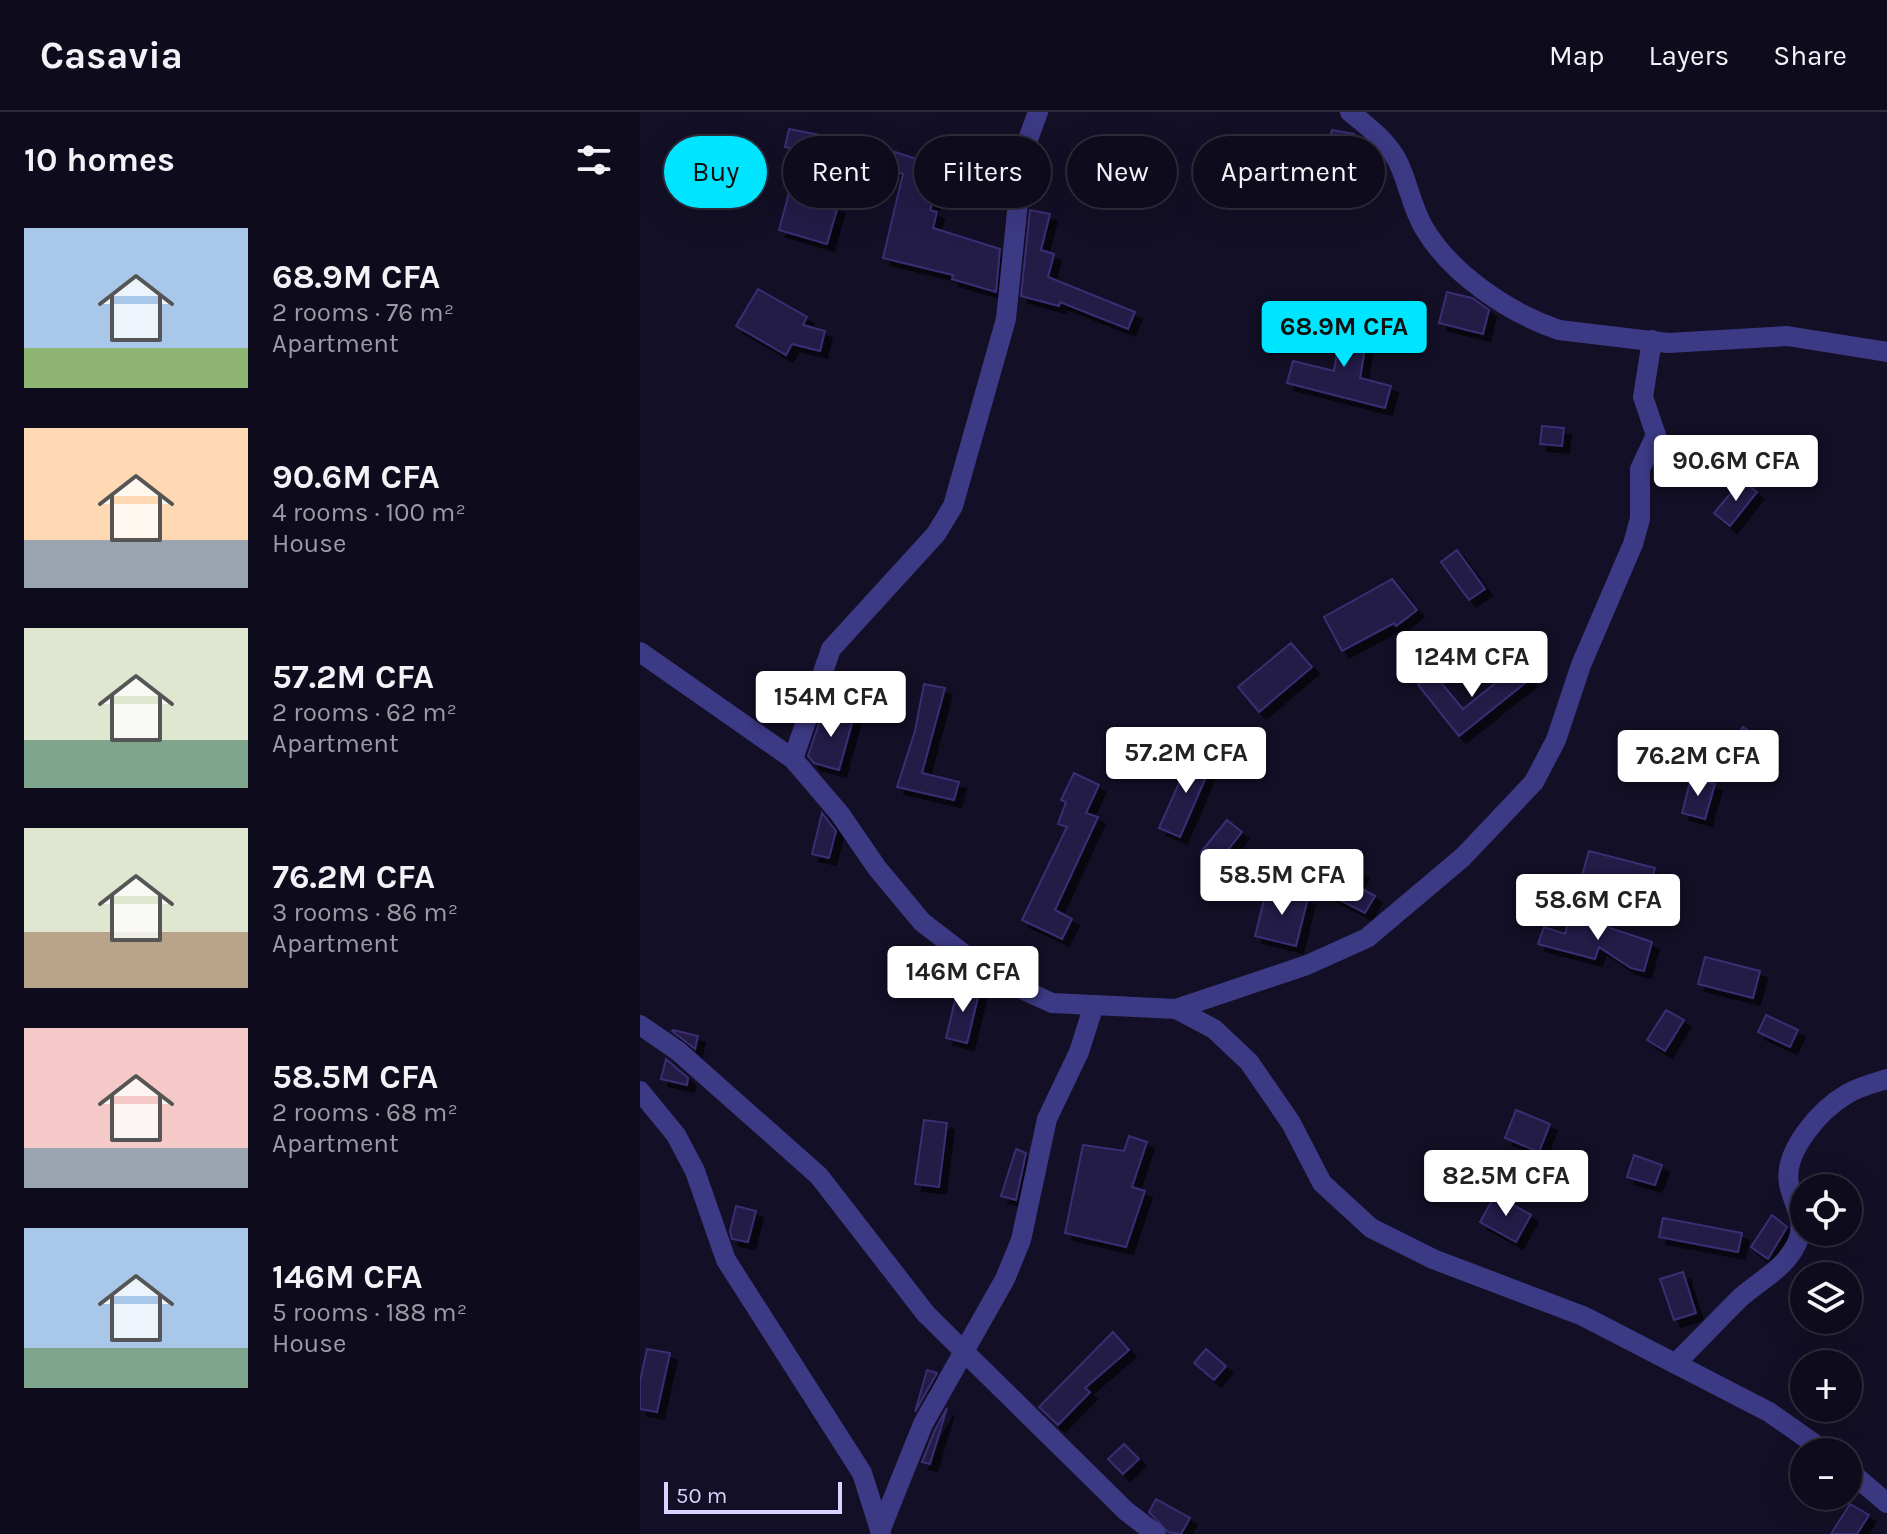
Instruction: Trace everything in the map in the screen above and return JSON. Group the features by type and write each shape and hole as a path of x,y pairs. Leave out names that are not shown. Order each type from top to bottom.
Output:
{"street":[{"path":"793,759 831,649 936,534 953,506 1006,319 1023,153 1038,112"},
{"path":"1350,112 1373,131 1398,161 1414,208 1437,247 1487,292 1559,330 1700,343 1787,336 1887,352"},
{"path":"640,652 793,759 840,814 877,868 922,922 991,975 1052,1003 1176,1009 1307,965 1367,938 1463,857 1534,782 1556,740 1581,665 1633,544 1640,519 1640,469 1656,435 1643,397 1652,340"},
{"path":"881,1532 923,1424 1005,1279 1021,1240 1047,1119 1079,1052 1094,1005"},
{"path":"1176,1009 1214,1029 1249,1062 1291,1123 1322,1183 1371,1228 1433,1259 1583,1316 1769,1412 1806,1438"},
{"path":"640,1025 678,1051 819,1176 926,1314 965,1349 1021,1411 1126,1511 1156,1534"},
{"path":"1675,1364 1743,1296 1782,1266 1798,1241 1801,1223 1788,1182 1791,1159 1807,1133 1829,1107 1848,1093 1887,1079"},
{"path":"640,1091 676,1135 695,1171 726,1260 862,1473 881,1532"},
{"path":"1862,1482 1887,1503"}],"building":[{"path":"789,129 825,136 787,136"},
{"path":"1332,130 1354,134 1354,136 1331,136"},
{"path":"898,153 914,158 914,208 931,208 937,212 933,228 1000,249 996,292 952,279 953,275 883,258 895,208 898,208 903,174 898,172"},
{"path":"785,208 837,208 827,244 779,230"},
{"path":"1030,210 1050,214 1041,250 1054,254 1048,277 1135,312 1128,329 1060,302 1059,306 1021,296"},
{"path":"758,289 807,317 803,325 825,331 820,351 792,344 786,355 736,326"},
{"path":"1447,292 1472,298 1489,310 1483,334 1439,323"},
{"path":"1343,316 1370,320 1360,378 1391,386 1385,408 1287,383 1293,361 1334,371"},
{"path":"1542,426 1564,428 1562,446 1540,444"},
{"path":"1742,480 1757,492 1730,526 1714,513"},
{"path":"1457,550 1485,589 1469,600 1441,562"},
{"path":"1392,579 1417,610 1396,626 1394,623 1342,651 1324,617"},
{"path":"1291,643 1312,667 1259,712 1238,687"},
{"path":"1518,665 1530,679 1459,736 1418,685 1433,673 1463,709"},
{"path":"924,684 945,688 922,773 959,782 954,800 897,787 915,731"},
{"path":"824,709 854,716 839,770 814,763 808,756"},
{"path":"1743,727 1767,743 1747,772 1724,756"},
{"path":"1193,752 1213,761 1180,837 1159,828"},
{"path":"1074,773 1099,785 1086,813 1098,817 1055,910 1072,919 1062,939 1022,920 1067,827 1058,824 1066,802 1061,800"},
{"path":"1691,778 1715,784 1705,819 1682,813"},
{"path":"822,813 836,831 829,858 812,854"},
{"path":"1227,820 1242,832 1216,865 1201,852"},
{"path":"1589,851 1655,868 1646,901 1580,883"},
{"path":"1332,855 1362,871 1355,885 1375,896 1365,913 1315,887"},
{"path":"1267,888 1308,898 1296,946 1255,936"},
{"path":"1571,915 1652,942 1644,971 1631,968 1599,947 1595,959 1538,944 1544,927 1565,934"},
{"path":"1705,957 1760,971 1753,998 1698,984"},
{"path":"959,984 980,989 967,1043 946,1038"},
{"path":"1666,1010 1684,1020 1665,1051 1647,1040"},
{"path":"1766,1015 1798,1030 1790,1047 1758,1032"},
{"path":"672,1031 698,1036 695,1049"},
{"path":"666,1059 688,1078 687,1085 661,1079"},
{"path":"1516,1110 1550,1124 1539,1152 1505,1138"},
{"path":"924,1120 947,1123 939,1187 915,1184"},
{"path":"1129,1136 1147,1142 1132,1187 1145,1191 1126,1247 1065,1233 1083,1145 1124,1151"},
{"path":"1016,1149 1026,1153 1016,1200 1001,1196"},
{"path":"1634,1155 1662,1165 1655,1185 1627,1177"},
{"path":"1495,1195 1531,1215 1516,1242 1480,1222"},
{"path":"736,1206 756,1211 748,1242 732,1239 730,1231"},
{"path":"1772,1215 1787,1227 1768,1259 1751,1247"},
{"path":"1663,1218 1742,1233 1738,1252 1659,1237"},
{"path":"1683,1272 1696,1313 1674,1320 1660,1279"},
{"path":"1113,1332 1129,1350 1085,1388 1090,1392 1058,1425 1039,1407"},
{"path":"647,1349 670,1353 657,1412 640,1409 640,1381"},
{"path":"1206,1349 1226,1366 1214,1380 1194,1363"},
{"path":"927,1370 937,1373 915,1412"},
{"path":"947,1408 930,1464 922,1462 935,1430"},
{"path":"1124,1444 1139,1459 1123,1474 1108,1459"},
{"path":"1156,1499 1190,1518 1181,1534 1168,1532 1149,1512"},
{"path":"1846,1510 1860,1510 1869,1515 1857,1534 1831,1534"}]}
